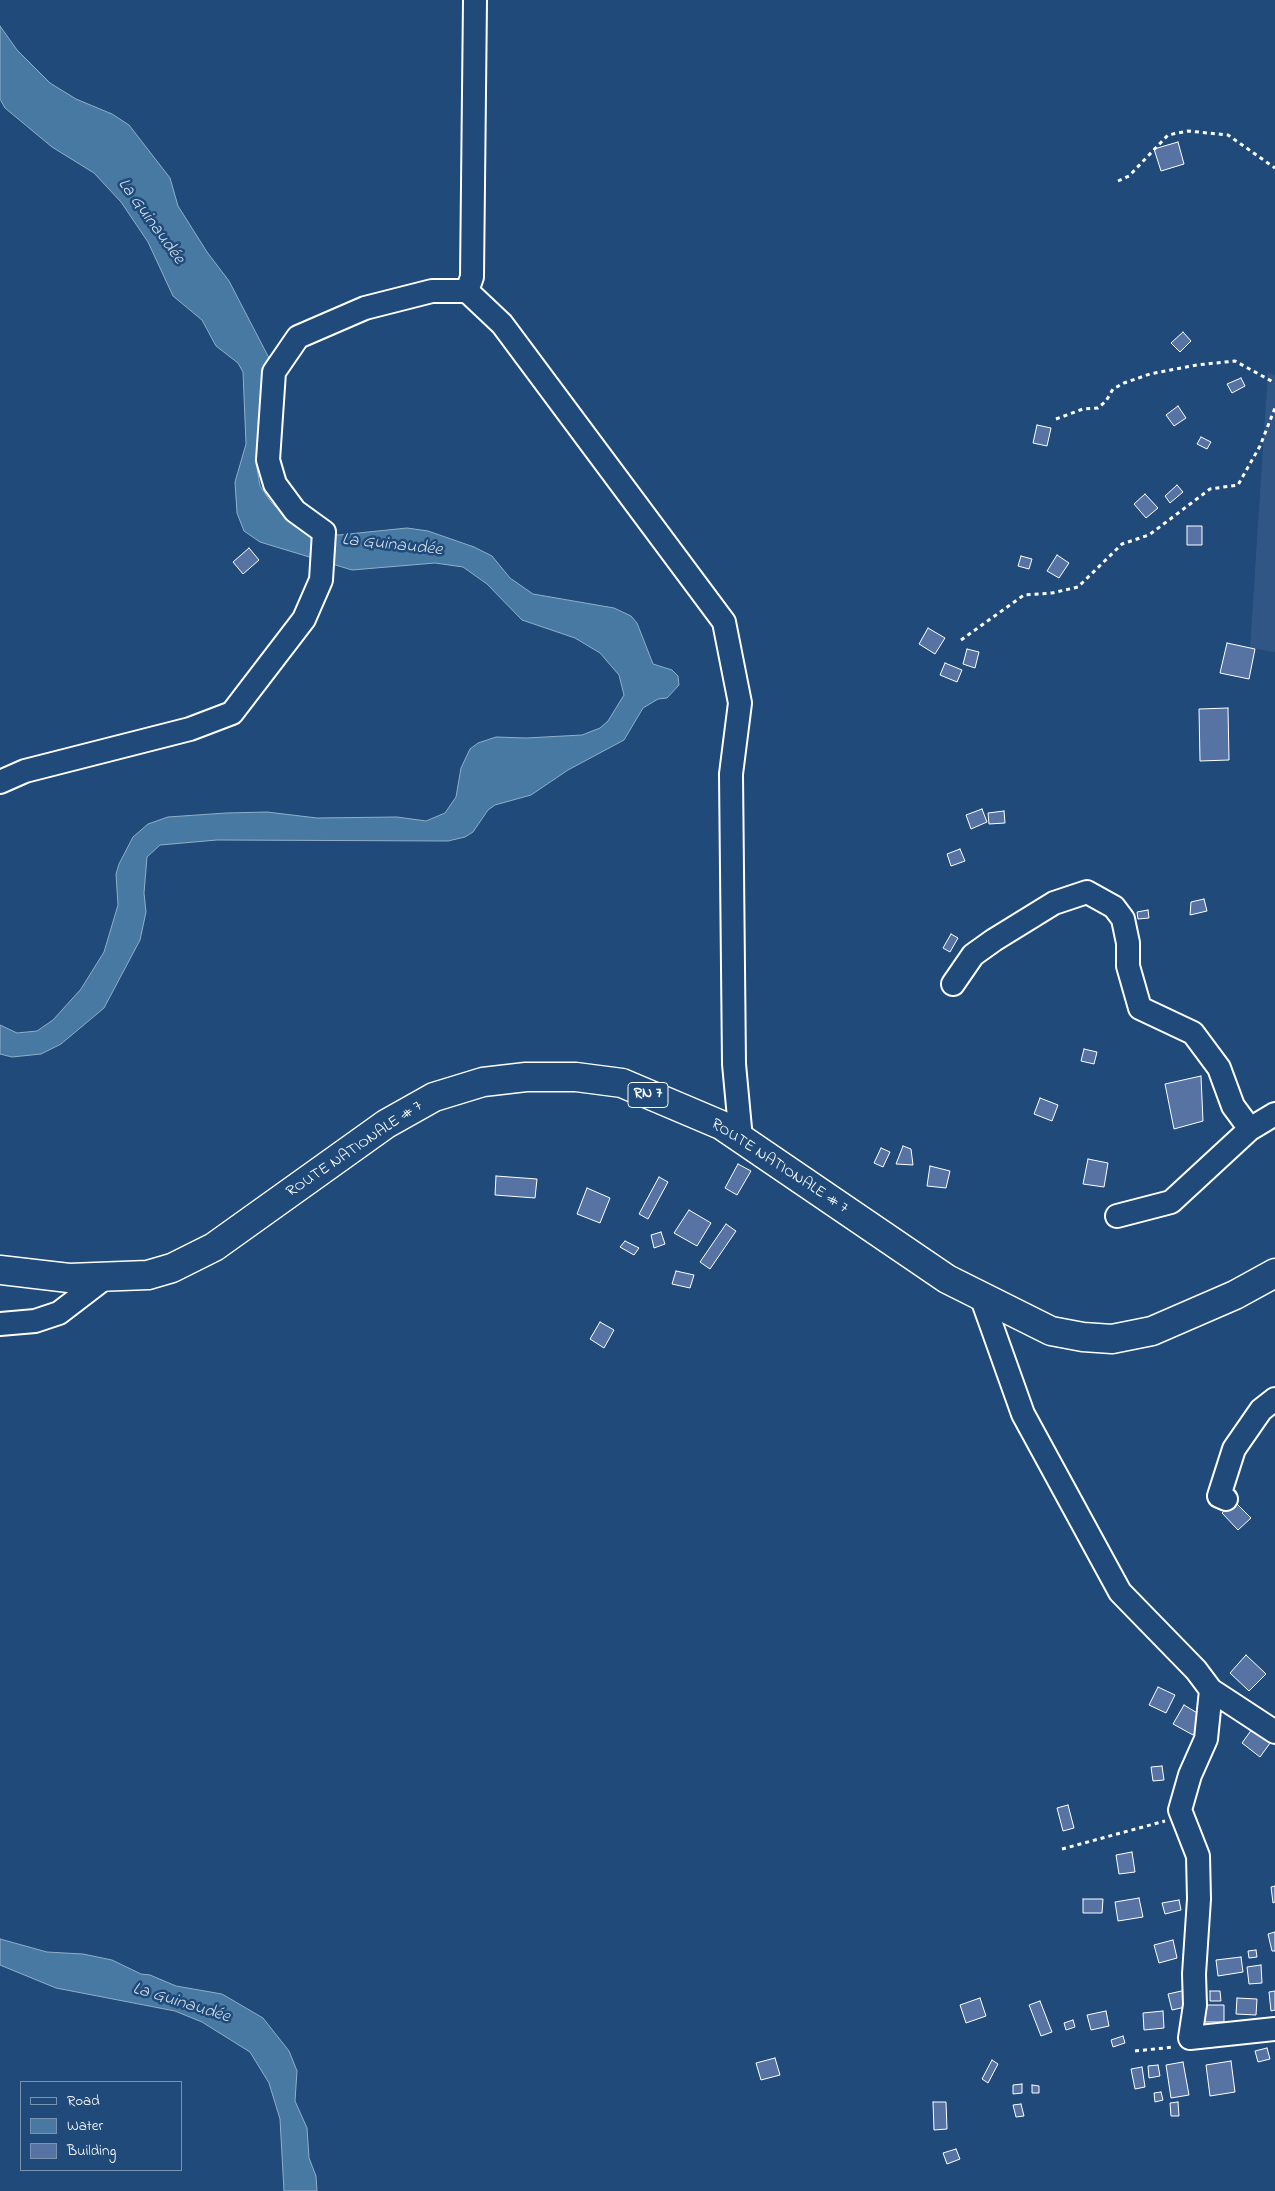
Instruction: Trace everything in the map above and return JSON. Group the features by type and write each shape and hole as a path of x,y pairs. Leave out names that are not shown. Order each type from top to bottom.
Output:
{"main road":[{"name":"ROUTE NATIONALE # 7","path":"0,1270 69,1278 148,1275 172,1268 214,1248 386,1124 434,1097 483,1082 526,1077 576,1077 622,1083 721,1125 947,1279 1051,1331 1083,1337 1112,1339 1152,1331 1235,1294 1275,1273"}],"street":[{"path":"468,291 472,277 475,0"},
{"path":"0,782 25,771 190,729 232,713 304,619 321,580 324,532 295,511 275,484 268,460 274,372 298,337 365,308 432,292 468,291 502,324 724,622 740,703 731,774 734,1064 741,1139"},
{"path":"953,984 973,955 994,940 1054,903 1087,892 1114,907 1123,919 1128,944 1128,966 1140,1008 1193,1032 1219,1068 1234,1106 1250,1129"},
{"path":"1117,1216 1171,1202 1250,1129 1275,1114"},
{"path":"0,1324 35,1321 59,1313 106,1277"},
{"path":"980,1296 1023,1414 1120,1592 1196,1670 1211,1690 1275,1732"},
{"path":"1226,1499 1219,1496 1234,1449 1261,1410 1275,1399"},
{"path":"1211,1690 1206,1739 1190,1775 1180,1810 1198,1856 1199,1899 1194,1974 1195,2006 1190,2038 1275,2029"}],"path":[{"path":"1118,181 1129,176 1168,135 1188,131 1228,135 1275,168"},
{"path":"1056,418 1083,409 1098,408 1106,401 1113,389 1130,381 1197,365 1235,360 1275,382"},
{"path":"961,640 1024,595 1052,593 1078,587 1122,544 1149,535 1175,513 1210,489 1238,485 1260,446 1275,408"},
{"path":"1062,1849 1182,1816"},
{"path":"1135,2051 1174,2047 1190,2038"}],"shaded area":[{"path":"1268,372 1275,376 1275,652 1250,648"}],"water":[{"name":"La Guinaudée","path":"0,26 17,50 50,83 76,99 112,114 129,125 170,178 178,206 207,252 229,281 269,358 263,394 264,437 257,468 260,486 271,502 291,522 299,528 339,535 407,528 428,531 474,547 492,556 510,578 533,594 614,608 631,616 637,623 653,664 672,670 678,676 679,685 667,698 658,699 643,708 624,740 568,770 531,795 495,805 488,810 473,832 465,837 448,841 217,840 160,845 147,857 144,893 146,912 140,940 104,1008 61,1044 41,1054 12,1057 0,1054 0,1025 17,1033 37,1031 53,1020 81,989 104,952 118,905 116,874 119,864 133,837 148,824 168,817 267,812 317,818 397,817 426,821 445,813 456,797 461,768 470,749 478,743 496,737 526,738 582,735 600,728 608,721 624,695 619,675 600,653 575,638 522,620 487,584 463,567 435,563 352,570 260,542 244,531 237,513 235,482 246,444 243,372 238,363 216,346 202,320 173,296 148,242 121,202 94,173 52,147 5,108 0,99"},
{"name":"La Guinaudée","path":"0,1939 47,1952 83,1954 112,1960 141,1974 150,1975 176,1986 222,1994 263,2018 289,2051 297,2071 295,2101 307,2128 309,2158 316,2176 317,2191 284,2191 280,2119 269,2083 250,2052 202,2022 175,2011 56,1988 0,1965"}],"building":[{"path":"1178,142 1184,164 1161,171 1154,149"},
{"path":"1183,332 1191,341 1180,352 1171,343"},
{"path":"1241,378 1245,386 1232,393 1227,384"},
{"path":"1178,406 1186,418 1174,426 1166,415"},
{"path":"1037,425 1051,428 1047,446 1033,443"},
{"path":"1201,437 1211,442 1207,449 1197,444"},
{"path":"1177,485 1183,492 1170,503 1165,496"},
{"path":"1145,494 1158,508 1146,518 1134,504"},
{"path":"1187,526 1202,526 1202,545 1187,545"},
{"path":"249,548 259,560 243,574 233,562"},
{"path":"1057,555 1069,563 1059,578 1047,571"},
{"path":"1021,556 1032,559 1029,569 1018,566"},
{"path":"928,628 945,638 935,654 919,644"},
{"path":"1227,643 1255,649 1249,679 1220,673"},
{"path":"967,649 979,652 975,668 963,664"},
{"path":"945,663 962,670 957,682 940,675"},
{"path":"1228,708 1229,760 1200,761 1199,709"},
{"path":"982,809 987,822 971,829 966,815"},
{"path":"1004,811 1005,823 989,824 988,813"},
{"path":"960,849 965,861 951,866 947,854"},
{"path":"1204,899 1207,911 1190,915 1191,902"},
{"path":"1148,910 1149,918 1138,919 1137,912"},
{"path":"951,934 958,938 950,952 943,948"},
{"path":"1084,1049 1097,1052 1094,1064 1081,1061"},
{"path":"1201,1076 1203,1121 1174,1129 1165,1084"},
{"path":"1040,1098 1058,1105 1052,1121 1034,1114"},
{"path":"903,1146 911,1149 913,1165 896,1164"},
{"path":"881,1148 890,1152 883,1167 874,1163"},
{"path":"1088,1159 1108,1163 1104,1187 1083,1184"},
{"path":"738,1164 751,1171 737,1195 725,1188"},
{"path":"930,1166 950,1171 946,1188 927,1186"},
{"path":"496,1176 537,1179 535,1198 495,1195"},
{"path":"659,1177 668,1182 648,1219 639,1214"},
{"path":"587,1188 610,1198 600,1223 577,1214"},
{"path":"689,1210 711,1223 697,1246 674,1233"},
{"path":"726,1224 736,1231 710,1269 700,1262"},
{"path":"661,1232 665,1244 654,1248 651,1235"},
{"path":"625,1241 639,1248 634,1255 620,1247"},
{"path":"676,1271 694,1275 690,1288 672,1284"},
{"path":"600,1322 614,1330 604,1348 590,1339"},
{"path":"1234,1501 1251,1518 1238,1530 1222,1513"},
{"path":"1246,1655 1266,1674 1249,1691 1230,1673"},
{"path":"1158,1687 1175,1695 1166,1713 1149,1705"},
{"path":"1184,1705 1204,1717 1193,1735 1173,1724"},
{"path":"1255,1725 1273,1739 1260,1757 1242,1743"},
{"path":"1162,1766 1164,1780 1153,1781 1151,1767"},
{"path":"1068,1805 1074,1828 1063,1831 1057,1808"},
{"path":"1132,1852 1135,1872 1119,1874 1116,1855"},
{"path":"1275,1886 1275,1902 1273,1903 1271,1887"},
{"path":"1139,1898 1143,1917 1118,1921 1115,1902"},
{"path":"1083,1899 1103,1899 1102,1913 1083,1913"},
{"path":"1179,1900 1181,1910 1165,1914 1162,1903"},
{"path":"1275,1932 1275,1951 1272,1951 1268,1934"},
{"path":"1173,1940 1177,1958 1159,1963 1154,1945"},
{"path":"1256,1950 1257,1957 1249,1958 1248,1951"},
{"path":"1241,1957 1243,1972 1218,1976 1216,1960"},
{"path":"1261,1965 1262,1983 1249,1984 1247,1967"},
{"path":"1186,1990 1190,2006 1172,2010 1168,1994"},
{"path":"1210,1991 1220,1991 1221,2001 1210,2001"},
{"path":"1275,1991 1275,2010 1271,2011 1269,1992"},
{"path":"980,1998 986,2016 966,2023 960,2005"},
{"path":"1237,1998 1257,1999 1256,2015 1236,2014"},
{"path":"1040,2001 1052,2032 1041,2036 1029,2005"},
{"path":"1204,2005 1224,2005 1224,2022 1204,2022"},
{"path":"1106,2011 1109,2026 1091,2030 1087,2015"},
{"path":"1163,2011 1164,2028 1144,2030 1143,2013"},
{"path":"1073,2020 1075,2027 1066,2030 1064,2023"},
{"path":"1123,2036 1125,2043 1113,2047 1111,2040"},
{"path":"1267,2048 1270,2059 1258,2062 1255,2051"},
{"path":"775,2058 780,2075 761,2080 756,2063"},
{"path":"992,2060 998,2064 988,2083 982,2079"},
{"path":"1231,2061 1235,2092 1210,2096 1206,2065"},
{"path":"1183,2062 1189,2095 1171,2098 1166,2065"},
{"path":"1158,2065 1160,2076 1149,2078 1148,2066"},
{"path":"1142,2067 1145,2087 1135,2089 1131,2069"},
{"path":"1022,2084 1022,2093 1013,2094 1013,2085"},
{"path":"1032,2085 1039,2086 1039,2093 1032,2093"},
{"path":"1161,2092 1163,2100 1155,2102 1154,2093"},
{"path":"933,2102 946,2102 947,2129 934,2130"},
{"path":"1178,2102 1179,2116 1171,2116 1170,2103"},
{"path":"1021,2104 1024,2116 1016,2117 1013,2105"},
{"path":"956,2149 960,2159 947,2164 943,2153"}]}
